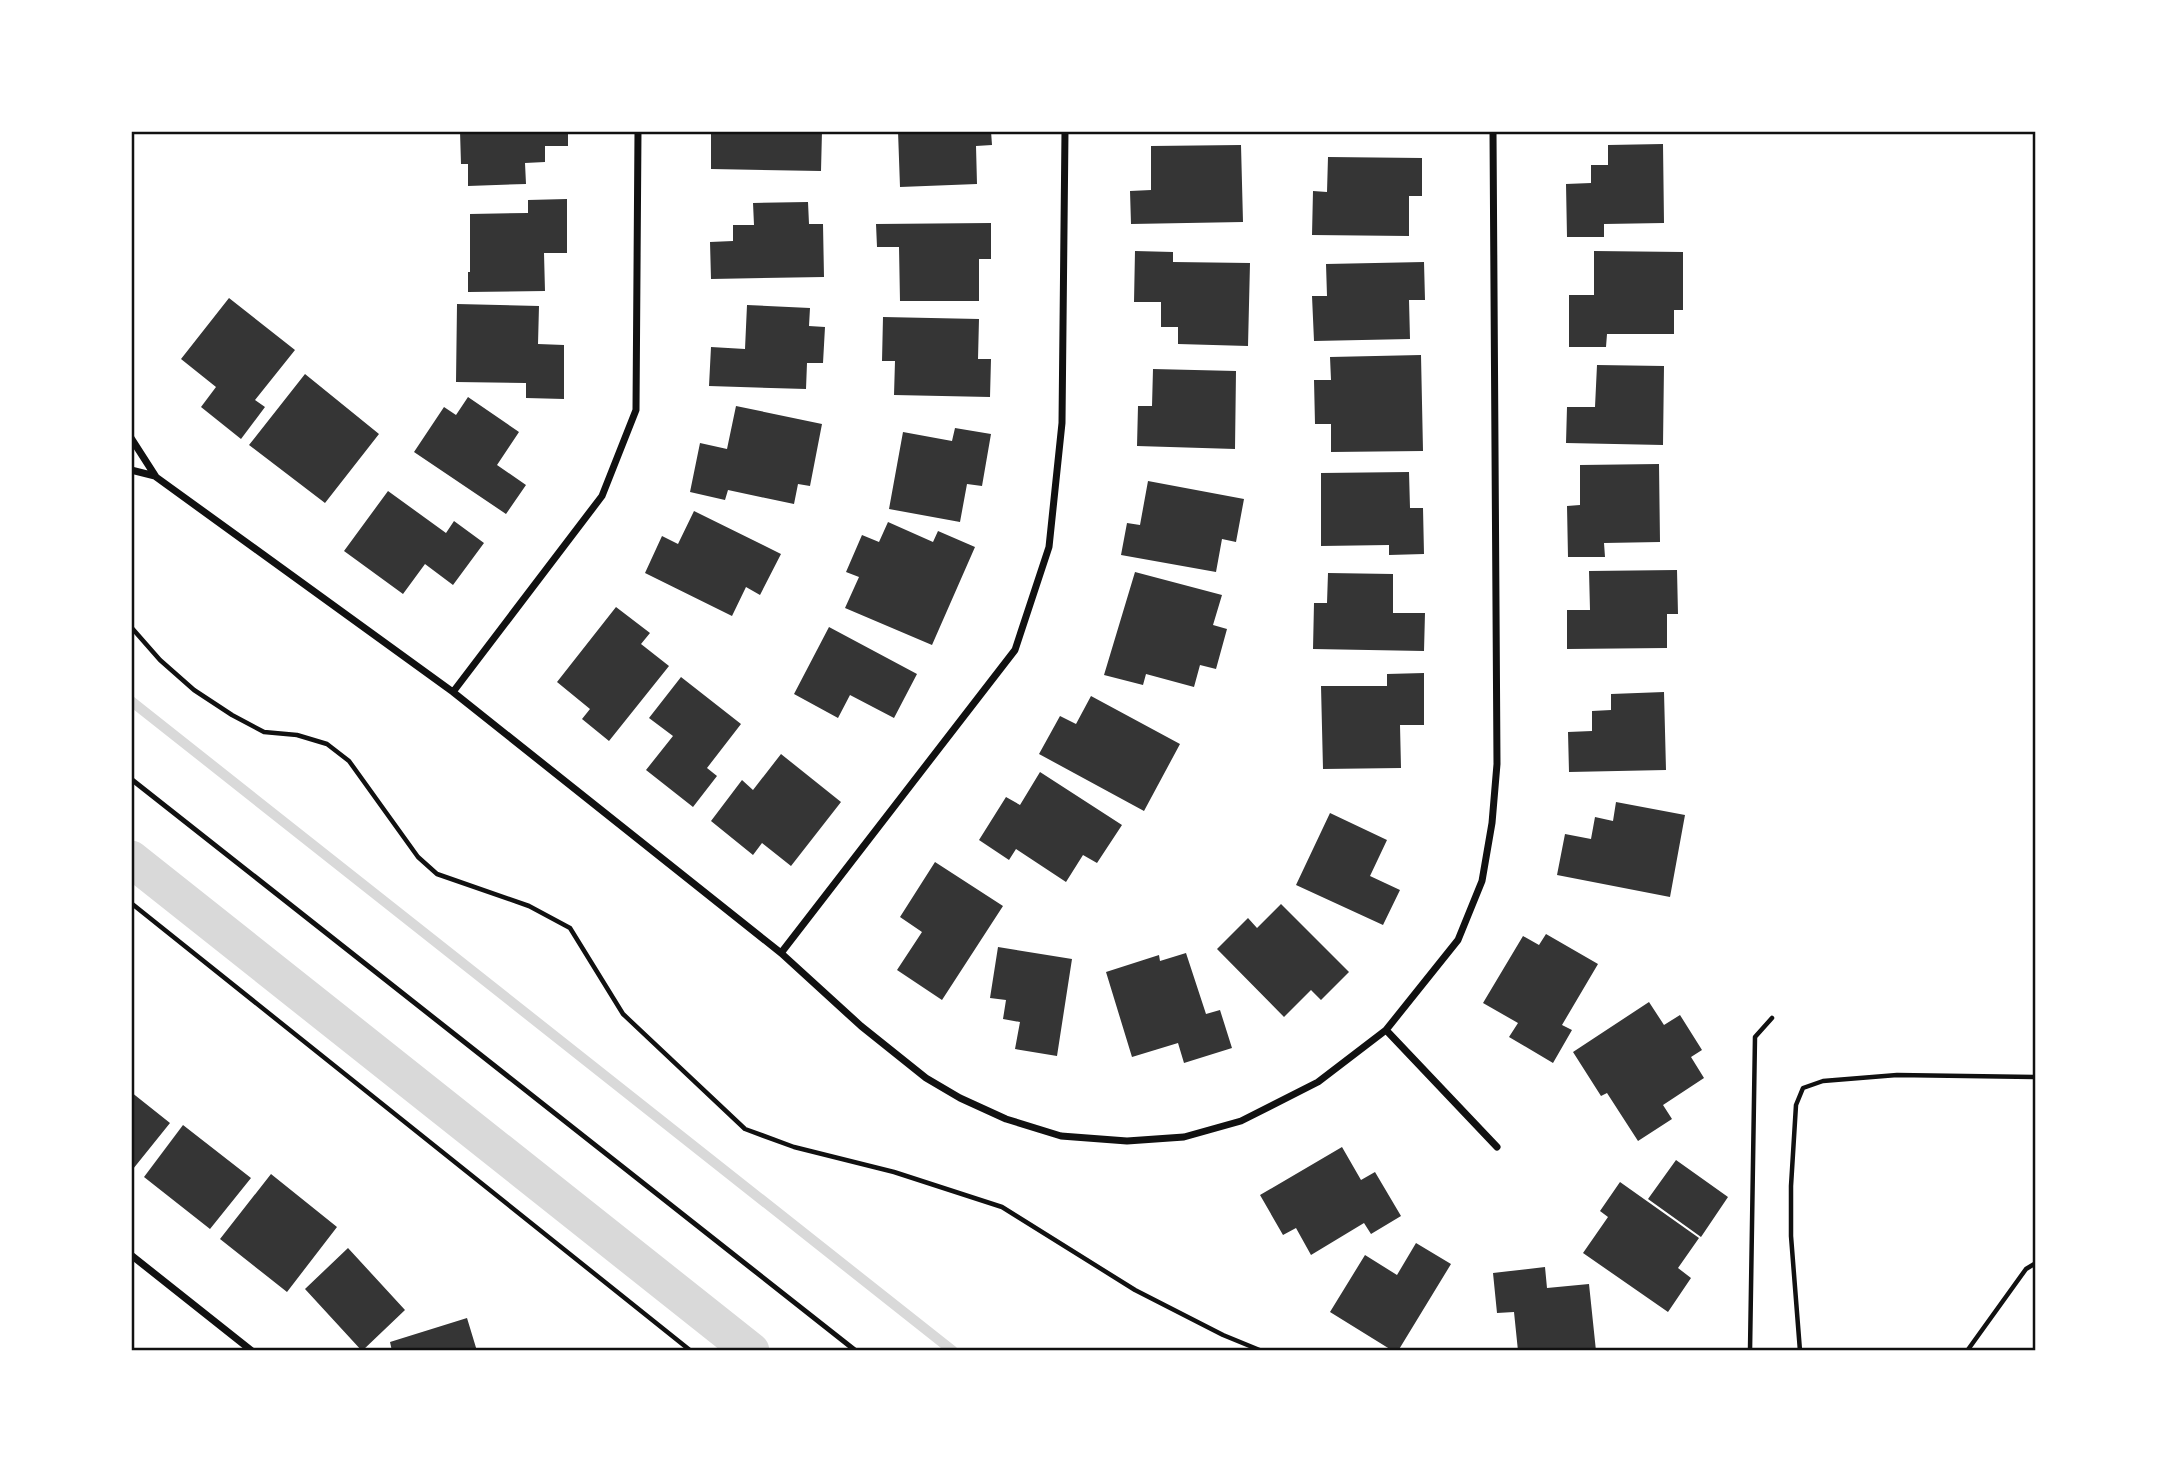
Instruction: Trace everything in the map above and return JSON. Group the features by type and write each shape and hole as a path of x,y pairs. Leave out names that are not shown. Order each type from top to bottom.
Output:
{"street":[{"path":"453,692 602,496 636,410 638,131"},
{"path":"781,953 1015,650 1049,547 1062,423 1065,131"},
{"path":"131,470 156,477 453,692 781,953 862,1026 926,1078 960,1098 1006,1119 1061,1136 1126,1141 1184,1137 1241,1121 1318,1082 1386,1030 1458,940 1482,881 1492,823 1497,764 1493,131"},
{"path":"131,438 156,477"},
{"path":"1386,1030 1497,1147"},
{"path":"131,1255 252,1351"}],"lane":[{"path":"131,779 856,1351"}],"path":[{"path":"131,627 160,660 194,690 232,715 264,733 297,735 327,744 349,761 418,857 437,874 529,906 570,928 623,1014 745,1129 794,1147 894,1172 1002,1207 1135,1290 1223,1335 1262,1351"},
{"path":"131,903 691,1351"},
{"path":"1750,1351 1755,1037 1772,1018"},
{"path":"1800,1351 1791,1236 1791,1186 1796,1105 1803,1088 1823,1081 1897,1075 2036,1077"},
{"path":"1967,1351 2026,1269 2036,1263"}],"building":[{"path":"460,131 568,131 568,146 545,146 545,162 525,163 526,184 468,186 468,164 461,164"},
{"path":"822,131 821,171 711,169 711,132"},
{"path":"898,131 991,131 992,145 976,146 977,184 900,187"},
{"path":"1663,144 1664,223 1604,224 1604,237 1567,237 1566,184 1591,183 1591,165 1608,165 1608,145"},
{"path":"1241,145 1243,222 1131,224 1130,191 1151,190 1151,146"},
{"path":"1328,157 1422,158 1422,196 1409,196 1409,236 1312,235 1313,191 1327,192"},
{"path":"567,199 567,253 544,253 545,291 468,292 470,214 528,213 528,200"},
{"path":"808,202 809,224 823,224 824,277 711,279 710,242 733,241 733,225 754,225 753,203"},
{"path":"991,223 991,259 979,259 979,301 900,301 899,247 877,247 876,224"},
{"path":"1135,251 1173,252 1173,262 1250,263 1248,346 1178,344 1178,327 1161,327 1161,302 1134,302"},
{"path":"1594,251 1683,252 1683,310 1674,310 1674,334 1607,334 1606,347 1569,347 1569,295 1594,295"},
{"path":"1424,262 1425,300 1409,300 1410,339 1314,341 1312,296 1327,296 1326,264"},
{"path":"229,298 295,350 255,400 265,407 241,439 201,407 216,387 181,359"},
{"path":"457,304 539,306 538,344 564,345 564,399 526,398 526,383 456,382"},
{"path":"747,305 810,308 809,326 825,327 823,363 807,363 806,389 709,386 711,347 745,349"},
{"path":"883,317 979,319 978,359 991,359 990,397 894,395 895,361 882,361"},
{"path":"1421,355 1423,451 1331,452 1331,424 1315,424 1314,380 1331,380 1330,357"},
{"path":"1597,365 1664,366 1663,445 1566,443 1567,407 1595,407"},
{"path":"1153,369 1236,371 1235,449 1137,446 1138,406 1152,406"},
{"path":"305,374 379,434 325,503 249,445"},
{"path":"468,397 519,432 497,465 526,485 506,514 414,452 444,407 456,415"},
{"path":"736,406 822,424 810,486 798,484 794,504 728,490 725,500 690,492 700,443 727,449"},
{"path":"955,428 991,434 982,486 967,484 960,522 889,509 903,432 952,441"},
{"path":"1659,464 1660,542 1604,543 1605,557 1568,557 1567,506 1580,505 1580,465"},
{"path":"1409,472 1410,508 1423,508 1424,554 1389,555 1389,545 1321,546 1321,473"},
{"path":"1148,481 1244,499 1236,542 1222,539 1216,572 1121,555 1127,523 1140,525"},
{"path":"388,491 446,533 454,521 484,543 453,585 425,564 403,594 344,551"},
{"path":"694,511 781,554 760,595 746,587 732,616 645,573 662,536 678,544"},
{"path":"888,522 933,542 938,531 975,547 932,645 845,608 859,577 846,572 862,535 879,542"},
{"path":"1677,570 1678,614 1667,614 1667,648 1567,649 1567,610 1590,610 1589,571"},
{"path":"1135,572 1222,595 1213,625 1227,629 1216,669 1200,665 1194,687 1146,674 1143,685 1104,675"},
{"path":"1328,573 1393,574 1393,613 1425,613 1424,651 1313,649 1314,603 1327,603"},
{"path":"616,607 650,633 641,644 669,666 609,741 582,719 590,709 557,682"},
{"path":"829,627 917,674 894,718 850,695 838,718 794,694"},
{"path":"1424,673 1424,725 1400,725 1401,768 1323,769 1321,686 1387,686 1387,674"},
{"path":"681,677 741,724 707,768 717,776 693,807 646,770 673,736 649,718"},
{"path":"1664,692 1666,770 1569,772 1568,732 1592,731 1592,711 1611,710 1611,694"},
{"path":"1091,696 1180,744 1144,811 1039,754 1060,716 1076,724"},
{"path":"781,754 841,802 791,866 762,843 753,855 711,821 742,780 753,790"},
{"path":"1040,772 1122,825 1097,863 1083,855 1066,882 1016,849 1009,860 979,840 1006,797 1020,805"},
{"path":"1616,802 1685,815 1670,897 1557,875 1565,834 1591,839 1595,817 1613,821"},
{"path":"1330,813 1387,840 1370,876 1400,890 1383,925 1296,885"},
{"path":"935,862 1003,906 942,1000 897,970 922,932 900,917"},
{"path":"1281,904 1349,972 1321,1000 1311,990 1284,1017 1217,949 1248,918 1257,928"},
{"path":"1546,934 1598,964 1562,1025 1572,1030 1553,1063 1509,1037 1518,1023 1483,1003 1523,936 1539,945"},
{"path":"998,947 1072,959 1057,1056 1015,1049 1020,1022 1003,1019 1006,1000 990,998"},
{"path":"1186,953 1206,1014 1220,1010 1232,1048 1184,1063 1178,1043 1132,1057 1106,972 1159,955 1160,961"},
{"path":"1649,1002 1664,1025 1680,1015 1702,1050 1691,1057 1704,1078 1663,1105 1672,1119 1638,1141 1607,1093 1601,1096 1573,1052"},
{"path":"131,1092 170,1123 133,1169 131,1168"},
{"path":"183,1125 251,1178 210,1229 144,1177"},
{"path":"1342,1147 1361,1180 1375,1172 1401,1216 1371,1234 1364,1223 1311,1255 1296,1228 1283,1235 1260,1195"},
{"path":"1676,1160 1728,1197 1701,1237 1648,1199"},
{"path":"271,1174 337,1227 287,1292 220,1239"},
{"path":"1620,1182 1699,1238 1678,1268 1691,1278 1668,1312 1583,1253 1608,1217 1600,1211"},
{"path":"1416,1243 1451,1264 1398,1351 1393,1351 1330,1312 1365,1255 1397,1275"},
{"path":"348,1248 405,1310 362,1351 305,1289"},
{"path":"1545,1267 1547,1288 1589,1284 1596,1351 1518,1351 1514,1312 1497,1313 1493,1273"},
{"path":"467,1318 477,1351 392,1351 390,1342"}],"waterway":[{"path":"131,701 953,1351"},
{"path":"131,859 751,1351"}]}
